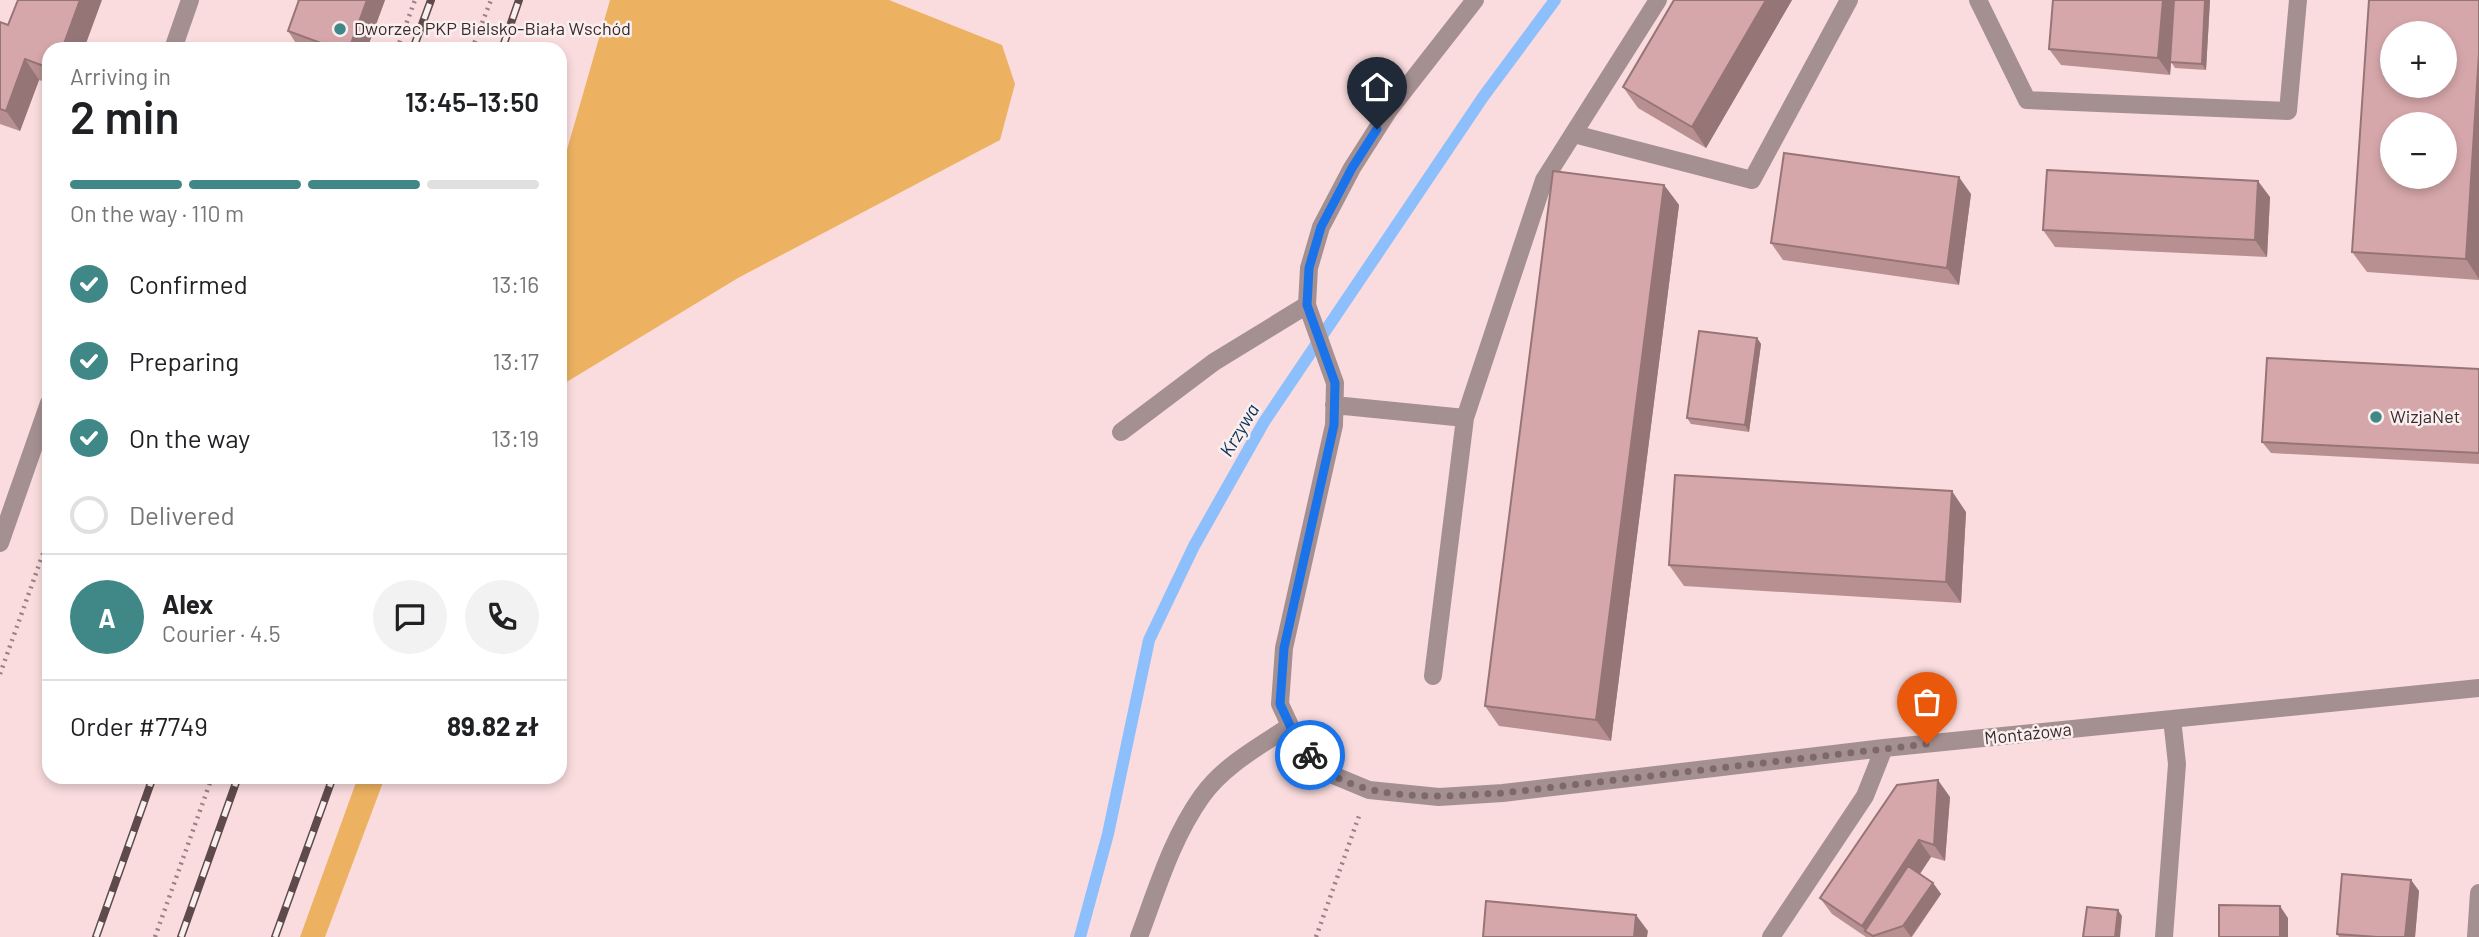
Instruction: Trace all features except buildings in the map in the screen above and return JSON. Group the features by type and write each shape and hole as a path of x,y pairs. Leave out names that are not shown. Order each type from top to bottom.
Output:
{"street":[{"path":"175,42 190,0"},
{"path":"1121,432 1214,362 1307,305 1309,268 1321,227 1352,168 1389,110 1475,0"},
{"path":"1433,676 1465,418 1544,180 1658,0"},
{"path":"1574,134 1752,180 1849,0"},
{"path":"1978,0 2027,100 2288,111 2298,0"},
{"name":"Montażowa","path":"1307,305 1335,383 1334,425 1284,648 1280,704 1299,745 1328,773 1369,790 1439,797 1503,793 1884,748 2479,688"},
{"path":"1334,405 1465,418"},
{"path":"0,543 42,423"},
{"path":"2164,937 2177,764 2172,719"},
{"path":"1139,937 1172,848 1203,794 1238,760 1290,726"},
{"path":"1771,937 1865,796 1884,748"},
{"path":"2476,937 2479,893"}],"path":[{"path":"400,42 415,0"},
{"path":"475,42 491,0"},
{"path":"0,674 42,557"},
{"path":"155,937 210,784"},
{"path":"1316,937 1369,790"}],"shaded area":[{"path":"610,0 889,0 1002,45 1015,84 1000,140 738,278 567,382 567,150"},
{"path":"355,784 382,784 325,937 300,937"}],"waterway":[{"name":"Krzywa","path":"1080,937 1108,834 1149,640 1194,546 1264,422 1483,97 1555,0"}],"railway":[{"path":"416,42 431,0"},
{"path":"504,42 519,0"},
{"path":"96,937 151,784"},
{"path":"181,937 236,784"},
{"path":"275,937 330,784"}],"way so far":[{"path":"1310,755 1328,773 1369,790 1439,797 1503,793 1927,744"}],"place":[{"name":"Dworzec PKP Bielsko-Biała Wschód","path":"340,29"},
{"name":"WizjaNet","path":"2376,417"}],"route":[{"path":"1310,755 1299,745 1280,704 1284,648 1334,425 1335,383 1307,305 1309,268 1321,227 1352,168 1377,129"}]}
